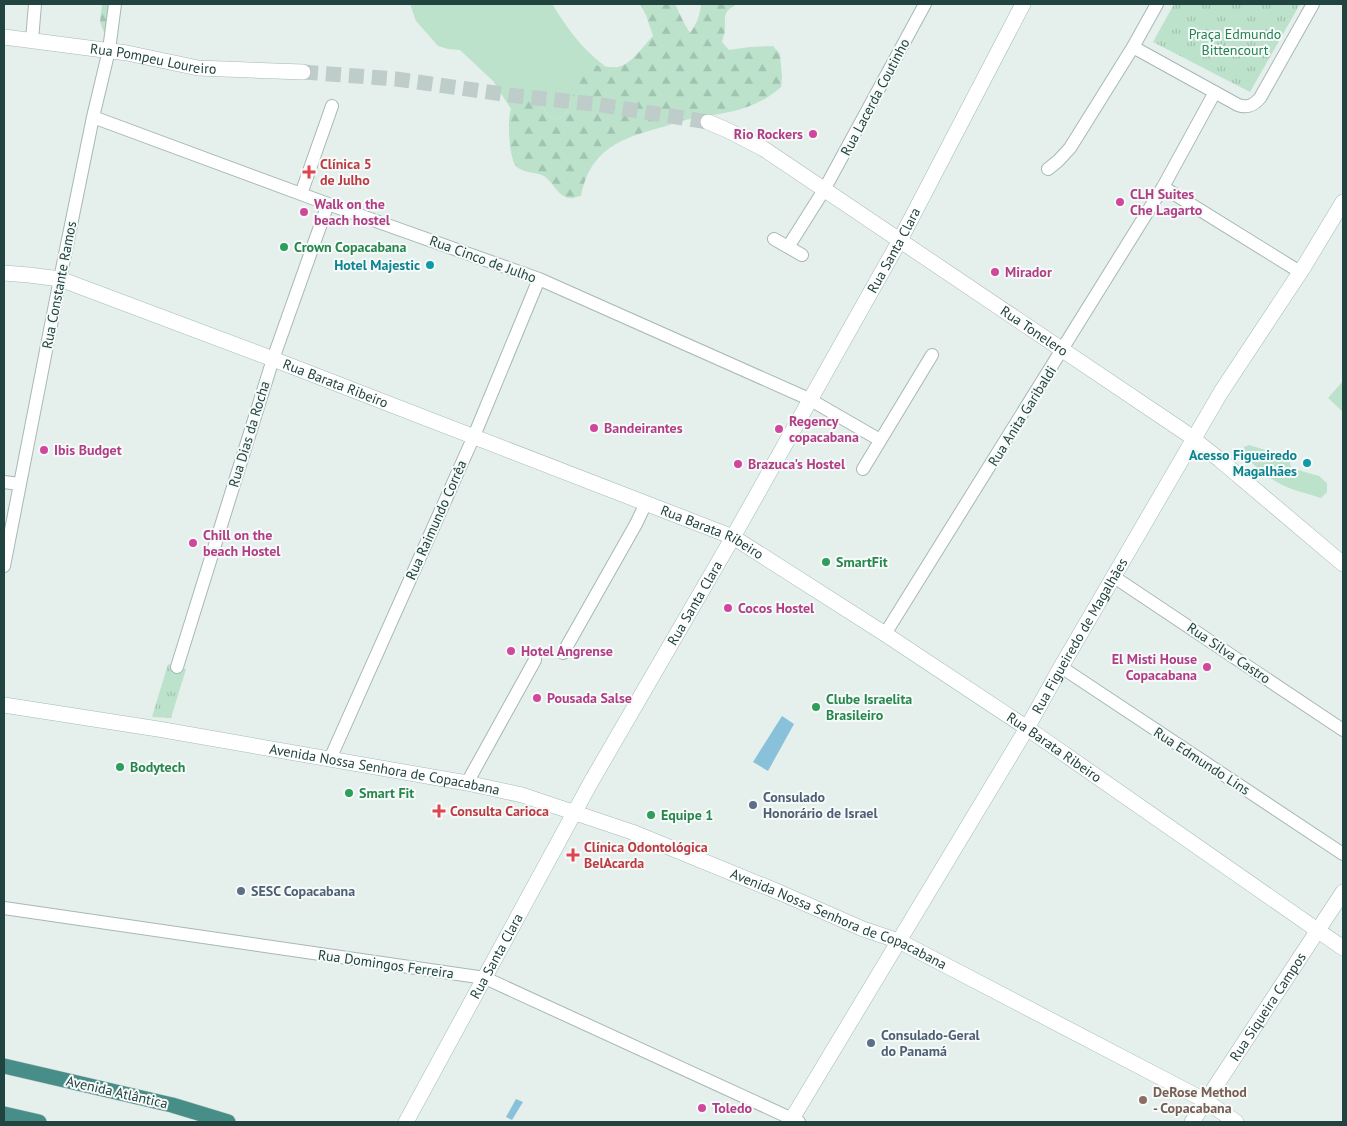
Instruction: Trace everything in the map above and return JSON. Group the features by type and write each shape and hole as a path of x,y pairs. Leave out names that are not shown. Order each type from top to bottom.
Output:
{"highway":[{"name":"Avenida Atlântica","path":"4,1066 172,1106 228,1122"},
{"path":"4,1114 39,1122"}],"main road":[{"name":"Rua Santa Clara","path":"406,1122 596,773 733,537 900,240 1023,4"},
{"name":"Rua Pompeu Loureiro","path":"4,37 109,50 198,68 303,72"},
{"name":"Rua Tonelero","path":"708,122 764,150 1193,439 1343,564"},
{"name":"Rua Figueiredo de Magalhães","path":"793,1121 1027,728 1193,439 1236,368 1300,272 1343,202"},
{"name":"Rua Barata Ribeiro","path":"4,273 60,280 273,359 733,537 1027,728 1343,948"},
{"name":"Avenida Nossa Senhora de Copacabana","path":"4,705 158,729 467,783 522,795 575,812 640,836 899,942 1206,1102 1236,1122"},
{"name":"Rua Siqueira Campos","path":"1192,1122 1343,892"}],"street":[{"path":"32,40 35,4"},
{"name":"Rua Constante Ramos","path":"4,566 93,117 109,50 115,4"},
{"name":"Rua Lacerda Coutinho","path":"788,247 824,190 925,4"},
{"path":"1048,168 1058,161 1070,148 1133,47 1157,4"},
{"path":"1133,47 1243,107 1250,106 1260,98 1313,4"},
{"name":"Rua Anita Garibaldi","path":"885,634 1163,187 1215,92"},
{"path":"301,194 332,106"},
{"name":"Rua Cinco de Julho","path":"93,117 328,204 539,279 809,399 880,440"},
{"path":"1163,187 1300,272"},
{"name":"Rua Dias da Rocha","path":"176,667 273,359 328,204"},
{"path":"774,239 802,255"},
{"name":"Rua Raimundo Corrêa","path":"330,759 474,436 539,279"},
{"path":"863,469 932,355"},
{"path":"4,482 19,484"},
{"path":"563,653 646,503"},
{"name":"Rua Silva Castro","path":"1114,576 1343,730"},
{"path":"467,783 535,660"},
{"name":"Rua Edmundo Lins","path":"1061,667 1343,854"},
{"name":"Rua Domingos Ferreira","path":"4,908 485,978 793,1121"}],"green space":[{"path":"102,4 122,4 116,19 104,32 100,22"},
{"path":"410,4 552,4 575,37 588,52 605,66 594,65 573,97 563,117 553,119 545,111 540,101 518,100 511,109 493,81 460,50 438,46 416,21"},
{"path":"640,4 675,4 690,33 698,19 701,4 737,4 729,9 726,14 722,42 729,50 773,46 780,54 781,87 770,96 746,108 681,121 621,141 600,156 592,167 585,180 581,196 566,197 544,176 519,169 516,166 509,138 511,109 529,96 540,101 545,111 553,119 563,117 571,102 576,78 583,67 587,65 618,67 623,65 633,59 653,36"},
{"name":"Praça Edmundo Bittencourt","path":"1174,4 1300,4 1250,92 1153,42"},
{"path":"1343,381 1343,412 1328,398"},
{"path":"1249,445 1289,457 1291,468 1319,476 1327,483 1327,492 1321,498 1287,487 1272,479 1243,454 1244,447"},
{"path":"168,664 186,669 171,718 152,717"}],"water":[{"path":"782,716 794,724 768,771 753,762"},
{"path":"516,1099 523,1102 512,1120 506,1117"}],"tunnel":[{"path":"303,72 396,79 517,96 595,104 708,122"}],"place":[{"name":"Rio Rockers","path":"813,134"},
{"name":"Clínica 5 de Julho","path":"309,172"},
{"name":"CLH Suites Che Lagarto","path":"1120,202"},
{"name":"Walk on the beach hostel","path":"304,212"},
{"name":"Crown Copacabana","path":"284,247"},
{"name":"Hotel Majestic","path":"430,265"},
{"name":"Mirador","path":"995,272"},
{"name":"Bandeirantes","path":"594,428"},
{"name":"Regency copacabana","path":"779,429"},
{"name":"Ibis Budget","path":"44,450"},
{"name":"Acesso Figueiredo Magalhães","path":"1307,463"},
{"name":"Brazuca's Hostel","path":"738,464"},
{"name":"Chill on the beach Hostel","path":"193,543"},
{"name":"SmartFit","path":"826,562"},
{"name":"Cocos Hostel","path":"728,608"},
{"name":"Hotel Angrense","path":"511,651"},
{"name":"El Misti House Copacabana","path":"1207,667"},
{"name":"Pousada Salse","path":"537,698"},
{"name":"Clube Israelita Brasileiro","path":"816,707"},
{"name":"Bodytech","path":"120,767"},
{"name":"Smart Fit","path":"349,793"},
{"name":"Consulado Honorário de Israel","path":"753,805"},
{"name":"Consulta Carioca","path":"439,811"},
{"name":"Equipe 1","path":"651,815"},
{"name":"Clínica Odontológica BelAcarda","path":"573,855"},
{"name":"SESC Copacabana","path":"241,891"},
{"name":"Consulado-Geral do Panamá","path":"871,1043"},
{"name":"DeRose Method - Copacabana","path":"1143,1100"},
{"name":"Toledo","path":"702,1108"}]}
